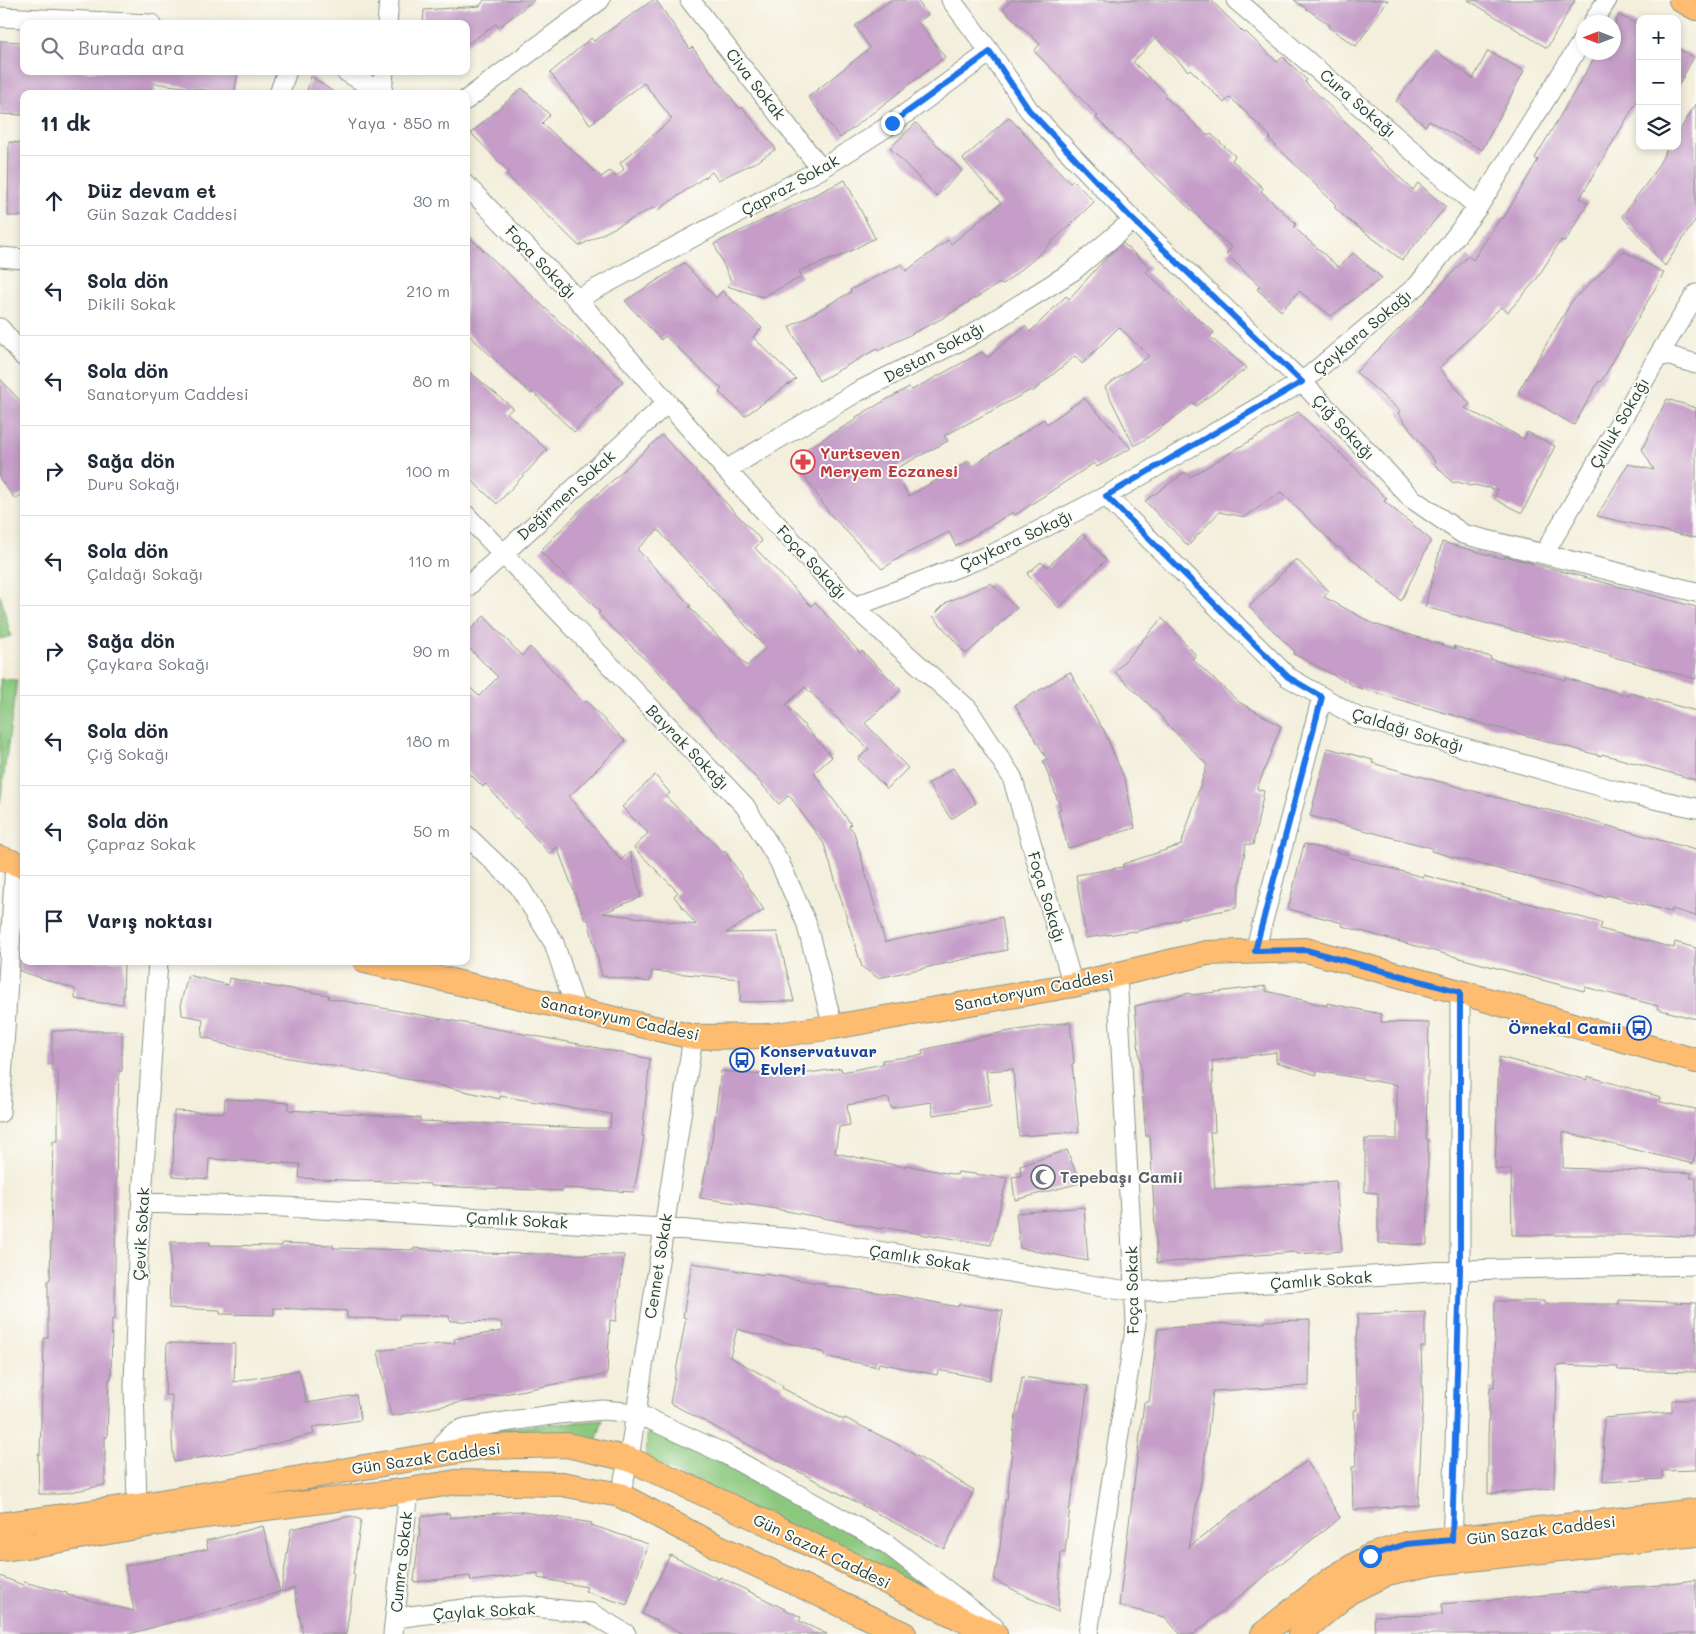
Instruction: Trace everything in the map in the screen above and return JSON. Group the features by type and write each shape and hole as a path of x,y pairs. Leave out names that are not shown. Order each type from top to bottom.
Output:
{"main road":[{"path":"1681,0 1696,8"},
{"name":"Sanatoryum Caddesi","path":"382,965 693,1037 769,1036 833,1027 1073,985 1206,952 1306,950 1460,992 1696,1061"},
{"name":"Gün Sazak Caddesi","path":"0,1525 137,1506 482,1447 567,1445 629,1459 771,1525 995,1634"},
{"name":"Gün Sazak Caddesi","path":"0,1549 189,1518 409,1490 456,1482 562,1484 620,1495 702,1539 904,1634"},
{"name":"Gün Sazak Caddesi","path":"1300,1634 1349,1592 1386,1573 1452,1551 1696,1511"},
{"name":"Gün Sazak Caddesi","path":"1263,1634 1330,1580 1370,1556 1406,1544 1452,1551 1696,1534"}],"street":[{"path":"387,20 389,0"},
{"path":"470,97 600,0"},
{"name":"Civa Sokak","path":"690,0 821,169"},
{"name":"Çığ Sokağı","path":"951,0 990,52 1029,110 1133,220 1302,382 1411,498 1463,534 1696,592"},
{"name":"Cura Sokağı","path":"1236,0 1478,207"},
{"path":"1597,15 1607,0"},
{"path":"0,17 65,20"},
{"name":"Çaykara Sokağı","path":"854,607 994,553 1106,496 1302,382 1418,285 1478,207 1576,51"},
{"name":"Çapraz Sokak","path":"577,299 821,169 892,123 990,52"},
{"path":"280,90 286,75"},
{"path":"352,75 377,90"},
{"path":"382,90 384,75"},
{"name":"Foça Sokağı","path":"470,189 577,299 726,470 854,607 968,709 1012,777 1073,985"},
{"name":"Destan Sokağı","path":"726,470 857,392 968,337 1073,271 1133,220"},
{"path":"0,257 20,259"},
{"name":"Çulluk Sokağı","path":"1544,554 1696,294"},
{"path":"0,328 20,352"},
{"path":"1660,353 1696,364"},
{"name":"Değirmen Sokak","path":"470,584 667,403"},
{"name":"Çaldağı Sokağı","path":"1106,496 1288,677 1357,718 1617,791 1696,808"},
{"name":"Bayrak Sokağı","path":"470,519 745,806 779,861 806,922 833,1027"},
{"path":"1255,951 1322,697"},
{"path":"470,838 519,886 554,943 576,1010"},
{"path":"0,1113 13,862"},
{"name":"Çevik Sokak","path":"137,1506 134,1385 138,1256 158,965"},
{"name":"Foça Sokak","path":"1088,1634 1136,1323 1117,974"},
{"path":"1452,1551 1460,1270 1460,992"},
{"name":"Cennet Sokak","path":"620,1495 629,1459 693,1037"},
{"name":"Çamlık Sokak","path":"142,1203 283,1207 664,1228 809,1240 1134,1292 1460,1270 1696,1265"},
{"name":"Gün Sazak Caddesi","path":"439,1454 446,1437 465,1428 558,1414 603,1410 636,1413 725,1454 887,1544 1003,1634"},
{"name":"Cumra Sokak","path":"394,1626 409,1490"},
{"name":"Çaylak Sokak","path":"394,1626 463,1609 525,1606 591,1613 626,1634"}],"green space":[{"path":"0,595 11,636 0,639"},
{"path":"0,679 17,680 0,803"},
{"path":"603,1420 595,1445 466,1438 469,1431"},
{"path":"648,1428 730,1466 876,1545 942,1594 940,1600 645,1458"}],"building":[{"path":"484,0 534,0 499,27 496,24 470,42 470,20 423,20 424,10 480,6"},
{"path":"653,0 656,0 690,49 692,47 740,109 742,107 776,149 758,161 718,180 712,172 658,210 655,207 579,246 506,174 509,172 471,133 522,88 550,115 542,123 601,177 610,171 616,177 624,169 620,163 672,119 644,83 590,124 550,73 591,38 594,41"},
{"path":"891,0 917,0 928,15 918,22 945,57 840,138 808,97 870,48 855,26"},
{"path":"1012,0 1211,0 1277,62 1283,57 1307,80 1305,82 1371,147 1369,148 1413,190 1418,183 1446,207 1402,260 1347,219 1334,207 1336,205 1269,139 1271,137 1230,97 1224,103 1190,69 1188,71 1156,38 1133,62 1166,94 1164,96 1208,136 1210,133 1235,156 1232,160 1263,188 1261,191 1296,224 1294,227 1338,267 1353,253 1382,278 1331,316 1299,291 1281,311 1257,289 1260,286 1226,254 1232,248 1130,153 1096,118 1098,116 1034,51 1040,44 1003,9"},
{"path":"1294,0 1388,0 1356,46"},
{"path":"1468,0 1575,0 1547,48"},
{"path":"1621,16 1636,24 1636,103 1580,198 1588,203 1565,242 1561,240 1536,280 1508,312 1501,307 1439,368 1470,404 1465,408 1524,439 1527,432 1555,446 1522,513 1494,499 1498,490 1474,485 1470,486 1458,482 1453,483 1434,464 1435,462 1398,413 1400,411 1356,372 1468,256 1473,260 1501,217 1503,219 1538,160 1535,158 1593,60 1621,60"},
{"path":"0,41 20,42 20,75 237,75 235,90 205,90 154,83 154,90 20,90 20,115 0,114"},
{"path":"1681,50 1694,57 1681,81"},
{"path":"1436,51 1473,79 1488,51 1524,71 1482,150 1429,121 1425,126 1396,101"},
{"path":"311,76 330,90 307,90"},
{"path":"1696,104 1696,219 1665,266 1622,216 1652,176 1667,150 1681,150 1681,128"},
{"path":"1009,117 1070,183 1073,180 1094,202 1033,260 1002,285 1000,283 941,319 878,351 877,349 819,381 789,327 851,292 850,290 902,264 906,271 948,240 951,244 1001,203 963,159"},
{"path":"916,123 962,171 936,196 890,148"},
{"path":"9,142 20,143 20,216 8,216"},
{"path":"845,180 875,238 843,255 799,271 802,277 762,297 727,286 731,281 714,244"},
{"path":"470,238 623,381 574,432 533,392 531,394 470,336"},
{"path":"1123,243 1150,268 1146,272 1214,332 1210,337 1247,368 1196,406 1194,403 1134,446 1105,387 1149,356 1119,327 1082,364 1075,356 1032,392 1031,390 944,436 948,441 893,470 909,496 969,461 972,466 1044,419 1047,424 1084,398 1131,448 1097,467 1094,463 1015,515 1013,512 956,546 949,532 904,555 882,569 830,514 797,465 800,456 806,449 857,419 856,417 909,387 912,390 982,352 987,358 1025,326 1030,332 1066,296 1069,299 1106,258"},
{"path":"1623,251 1664,273 1574,425 1518,392 1572,301"},
{"path":"684,263 716,298 722,291 762,328 753,337 796,379 745,416 719,392 722,389 665,336 661,340 625,301"},
{"path":"470,372 513,408 507,413 547,450 497,504 470,479"},
{"path":"0,379 20,401 20,496 15,499 0,479"},
{"path":"1667,399 1696,408 1696,538 1597,516 1628,464 1654,470 1642,449"},
{"path":"1298,412 1387,499 1384,501 1431,540 1401,601 1338,548 1281,492 1245,517 1219,512 1188,546 1145,501 1185,472 1190,477"},
{"path":"662,435 762,541 755,548 811,606 815,602 860,653 862,651 901,690 865,723 908,768 887,789 858,759 869,749 805,687 786,705 832,757 814,773 851,824 849,826 854,832 885,942 1002,917 1007,950 878,978 862,967 824,844 789,795 779,804 689,702 598,614 600,612 540,551 577,513","holes":["658,530 766,648 747,666 689,607 691,606 637,549"]},
{"path":"1083,534 1106,560 1059,608 1027,574 1041,562 1047,567"},
{"path":"1442,542 1504,559 1505,556 1696,607 1696,679 1610,656 1610,654 1425,607"},
{"path":"1296,559 1329,591 1324,597 1374,624 1565,680 1566,678 1629,696 1630,693 1696,711 1696,780 1473,721 1356,687 1294,654 1295,652 1249,607"},
{"path":"991,583 1017,608 966,654 933,616 947,602"},
{"path":"484,616 522,656 530,647 584,703 586,701 625,741 569,797 621,860 630,852 641,897 603,913 696,925 674,896 678,892 634,848 648,833 622,807 655,775 670,793 666,797 724,853 725,851 764,910 726,933 777,932 794,1001 740,1002 740,979 652,971 650,982 602,976 588,919 585,920 557,847 550,854 486,784 483,787 470,774 470,688 479,696 498,677 470,649 470,630"},
{"path":"1162,618 1196,655 1192,659 1239,702 1281,726 1257,789 1264,791 1253,845 1246,844 1236,908 1179,919 1134,932 1086,938 1076,875 1123,867 1123,864 1181,845 1207,765 1163,718 1115,672"},
{"path":"1070,672 1103,728 1125,780 1135,828 1068,848 1058,810 1061,809 1043,761 1047,759 1015,705"},
{"path":"1328,748 1373,760 1372,763 1696,850 1696,916 1672,909 1671,912 1606,895 1605,897 1431,851 1432,848 1310,816"},
{"path":"953,768 976,803 951,819 928,784"},
{"path":"1304,844 1602,923 1600,929 1674,948 1675,942 1696,948 1696,1019 1657,1009 1658,1006 1585,987 1584,991 1515,973 1342,926 1343,923 1288,909"},
{"path":"20,965 124,965 123,1004 75,999 75,989 20,971"},
{"path":"188,975 228,985 229,978 329,995 328,998 650,1059 642,1136 644,1136 634,1192 563,1188 563,1191 430,1186 430,1184 299,1178 300,1164 209,1159 208,1179 173,1176 174,1111 224,1113 225,1099 289,1103 289,1110 420,1118 420,1121 610,1128 611,1114 500,1096 500,1099 433,1084 255,1052 215,1042 215,1040 202,1037 203,1019 182,1015 181,1002"},
{"path":"1266,986 1266,991 1327,1006 1327,1003 1381,1014 1381,1022 1429,1023 1426,1139 1428,1139 1427,1245 1378,1243 1378,1193 1365,1192 1365,1139 1397,1139 1397,1085 1317,1071 1317,1075 1276,1062 1276,1052 1212,1061 1215,1132 1210,1132 1215,1189 1336,1181 1342,1251 1297,1254 1296,1252 1157,1263 1150,1136 1146,1136 1135,1006 1190,993 1191,995"},
{"path":"1070,1022 1079,1132 1019,1136 1013,1069 986,1071 991,1106 933,1115 931,1102 891,1108 889,1098 847,1105 850,1125 839,1127 835,1153 957,1175 958,1172 1007,1178 991,1245 883,1227 882,1229 765,1207 700,1198 712,1140 721,1071 784,1077 841,1068 842,1072 883,1064 882,1060 923,1055 922,1050 1004,1032"},
{"path":"52,1031 122,1031 122,1071 119,1071 117,1128 115,1319 112,1319 111,1379 109,1379 107,1437 105,1437 105,1485 60,1494 39,1494 38,1454 40,1454 44,1338 48,1338 53,1141 58,1141 58,1071 52,1071"},
{"path":"1499,1057 1587,1080 1587,1076 1661,1097 1660,1102 1696,1109 1696,1151 1693,1164 1563,1132 1563,1168 1692,1173 1690,1178 1696,1178 1696,1237 1658,1235 1512,1235 1511,1169 1495,1169"},
{"name":"Tepebaşı Camii","path":"1067,1150 1080,1183 1015,1200 1012,1177 1021,1176 1020,1166"},
{"path":"1084,1207 1088,1261 1020,1248 1016,1213"},
{"path":"171,1242 210,1242 210,1245 282,1246 282,1243 333,1245 333,1248 414,1250 414,1248 473,1253 624,1255 616,1321 610,1320 607,1374 391,1416 378,1351 455,1343 454,1339 502,1331 501,1322 450,1321 449,1316 399,1315 399,1319 347,1318 347,1311 274,1308 274,1315 220,1314 220,1310 169,1308"},
{"path":"692,1263 825,1284 825,1286 891,1294 958,1307 959,1304 1003,1311 990,1380 938,1370 937,1375 879,1363 878,1367 824,1356 825,1353 737,1329 730,1357 783,1386 782,1388 844,1420 845,1418 893,1442 974,1490 944,1549 670,1403 686,1318 683,1317"},
{"path":"1619,1300 1696,1303 1696,1372 1618,1370 1618,1367 1557,1365 1554,1488 1488,1494 1490,1387 1494,1387 1495,1301 1544,1301 1544,1304 1619,1304"},
{"path":"1425,1312 1425,1347 1421,1347 1423,1402 1418,1505 1353,1510 1352,1467 1356,1467 1354,1410 1357,1410 1355,1354 1358,1314"},
{"path":"1310,1320 1309,1386 1213,1391 1203,1472 1188,1548 1247,1502 1307,1461 1340,1518 1252,1586 1194,1634 1180,1634 1165,1617 1119,1606 1144,1402 1149,1402 1158,1329 1212,1324"},
{"path":"167,1343 235,1344 234,1382 299,1370 307,1403 356,1395 361,1420 312,1427 314,1434 253,1449 174,1462 172,1395 165,1395"},
{"path":"1022,1377 1088,1386 1071,1497 1065,1553 1061,1552 1058,1612 994,1580 1005,1500 1007,1500 1014,1428"},
{"path":"1672,1400 1696,1400 1696,1470 1662,1471 1662,1479 1603,1482 1604,1418 1672,1412"},
{"path":"517,1511 592,1523 591,1525 648,1544 627,1605 585,1591 587,1587 538,1578 538,1573 471,1581 470,1576 414,1582 421,1517 449,1513 450,1518"},
{"path":"351,1516 361,1520 346,1634 303,1634 294,1588 281,1592 291,1529"},
{"path":"263,1526 280,1592 129,1634 0,1634 0,1576 23,1585 24,1582 67,1593 67,1595 134,1611 125,1566 208,1549 206,1541"},
{"path":"670,1555 719,1579 720,1577 801,1617 799,1621 827,1634 684,1634 642,1614"},
{"path":"1696,1580 1696,1634 1375,1634 1374,1616 1442,1615 1442,1604 1590,1591 1590,1589 1661,1585"}],"place":[{"name":"Yurtseven Meryem Eczanesi","path":"803,462"},
{"name":"Örnekal Camii","path":"1639,1028"},
{"name":"Konservatuvar Evleri","path":"742,1060"},
{"name":"Tepebaşı Camii","path":"1043,1177"}],"route":[{"path":"892,123 990,52 1029,110 1133,220 1302,382 1106,496 1288,677 1322,697 1255,951 1306,950 1460,992 1460,1270 1452,1540 1406,1544 1370,1556"}]}
